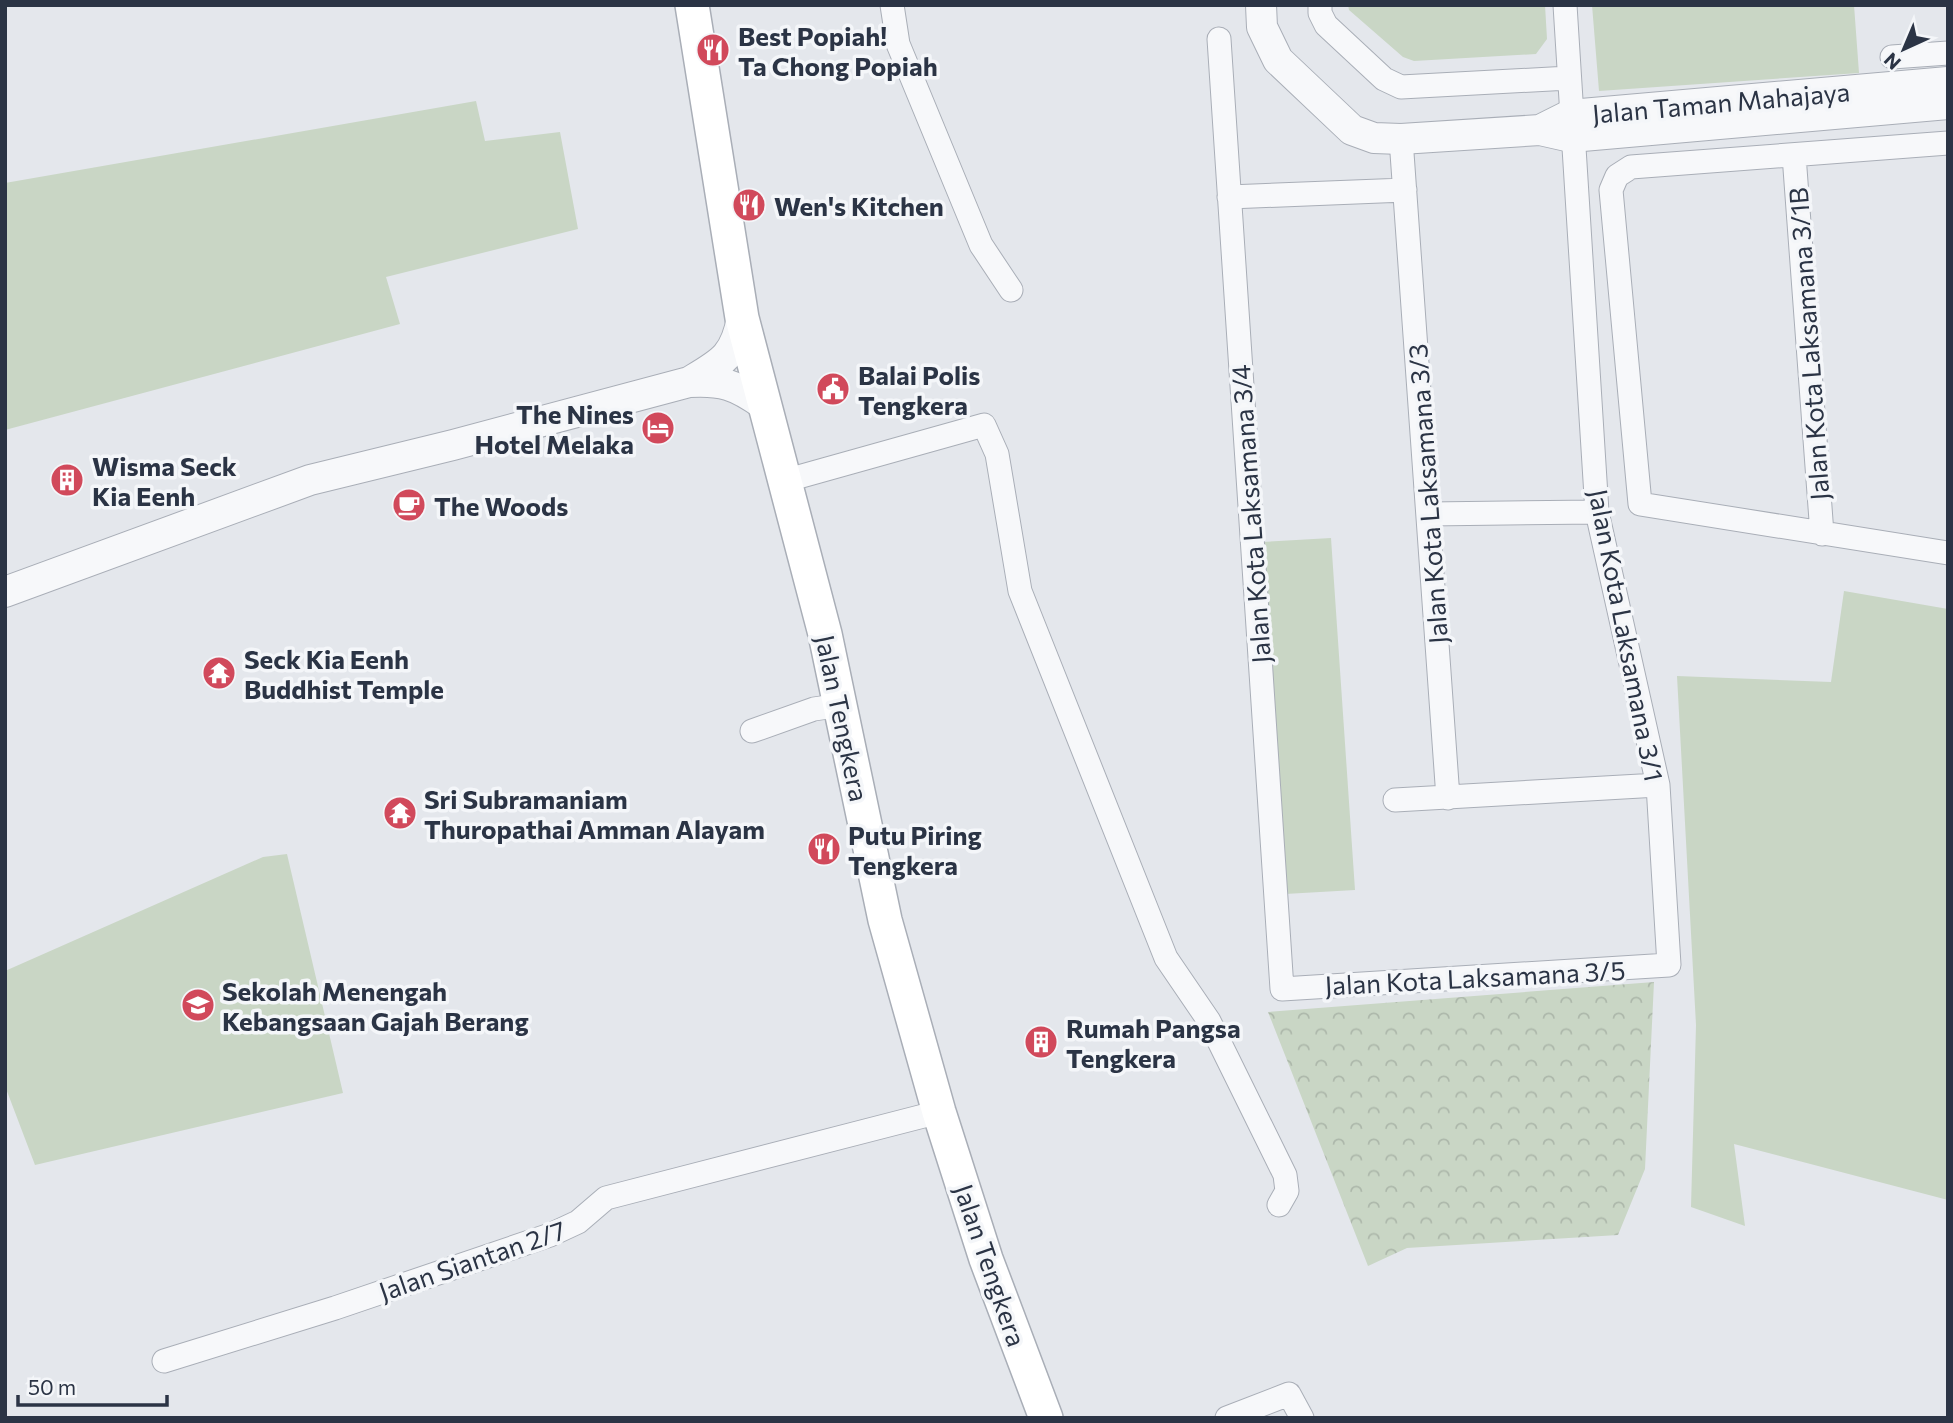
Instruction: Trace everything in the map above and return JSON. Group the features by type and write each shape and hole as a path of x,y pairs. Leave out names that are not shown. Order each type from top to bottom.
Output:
{"main road":[{"name":"Jalan Tengkera","path":"692,5 742,318 842,705 885,920 939,1112 986,1259 1046,1418"}],"street":[{"path":"892,5 898,44 981,245 1011,290"},
{"name":"Jalan Taman Mahajaya","path":"1261,5 1262,27 1278,60 1352,130 1374,138 1401,139 1540,130 1948,82"},
{"name":"Jalan Kota Laksamana 3/1","path":"1564,5 1597,512 1658,785 1670,965"},
{"path":"1320,9 1326,24 1384,79 1401,87 1569,78"},
{"name":"Jalan Kota Laksamana 3/4","path":"1219,39 1282,989"},
{"path":"1892,57 1948,53"},
{"name":"Jalan Taman Mahajaya","path":"1571,126 1948,104"},
{"name":"Jalan Kota Laksamana 3/3","path":"1401,139 1448,798"},
{"path":"1948,143 1631,167 1617,176 1611,190 1640,504 1948,553"},
{"name":"Jalan Kota Laksamana 3/1B","path":"1794,155 1822,534"},
{"path":"1229,197 1405,190"},
{"path":"689,382 715,367 732,351 738,339 742,318"},
{"path":"5,592 310,480 689,382 730,384 763,404"},
{"path":"784,481 984,425 997,454 1020,591 1166,958 1209,1021 1285,1175 1287,1191 1279,1205"},
{"path":"1429,514 1597,512"},
{"path":"752,731 814,709 842,705"},
{"path":"1395,800 1658,785"},
{"name":"Jalan Kota Laksamana 3/5","path":"1282,989 1670,965"},
{"name":"Jalan Siantan 2/7","path":"164,1361 335,1308 550,1236 578,1222 606,1198 939,1112"},
{"path":"1227,1418 1289,1394 1302,1418"}],"green space":[{"path":"1348,5 1545,5 1547,39 1536,54 1414,61 1403,57 1349,10"},
{"path":"1592,5 1854,5 1859,73 1599,91"},
{"path":"476,101 485,141 560,132 578,229 386,277 400,324 5,430 5,183"},
{"path":"1331,538 1355,890 1285,894 1262,542"},
{"path":"1844,591 1948,609 1948,1200 1734,1144 1745,1226 1691,1207 1696,1025 1677,676 1831,682"},
{"path":"287,854 343,1093 35,1165 5,1086 5,971 263,857"},
{"path":"1654,982 1645,1169 1618,1235 1407,1248 1368,1266 1268,1012"}],"place":[{"name":"Best Popiah! Ta Chong Popiah","path":"713,50"},
{"name":"Wen's Kitchen","path":"749,205"},
{"name":"Balai Polis Tengkera","path":"833,389"},
{"name":"The Nines Hotel Melaka","path":"658,428"},
{"name":"Wisma Seck Kia Eenh","path":"67,480"},
{"name":"The Woods","path":"409,505"},
{"name":"Seck Kia Eenh Buddhist Temple","path":"219,673"},
{"name":"Sri Subramaniam Thuropathai Amman Alayam","path":"400,813"},
{"name":"Putu Piring Tengkera","path":"824,849"},
{"name":"Sekolah Menengah Kebangsaan Gajah Berang","path":"198,1005"},
{"name":"Rumah Pangsa Tengkera","path":"1041,1042"}]}
